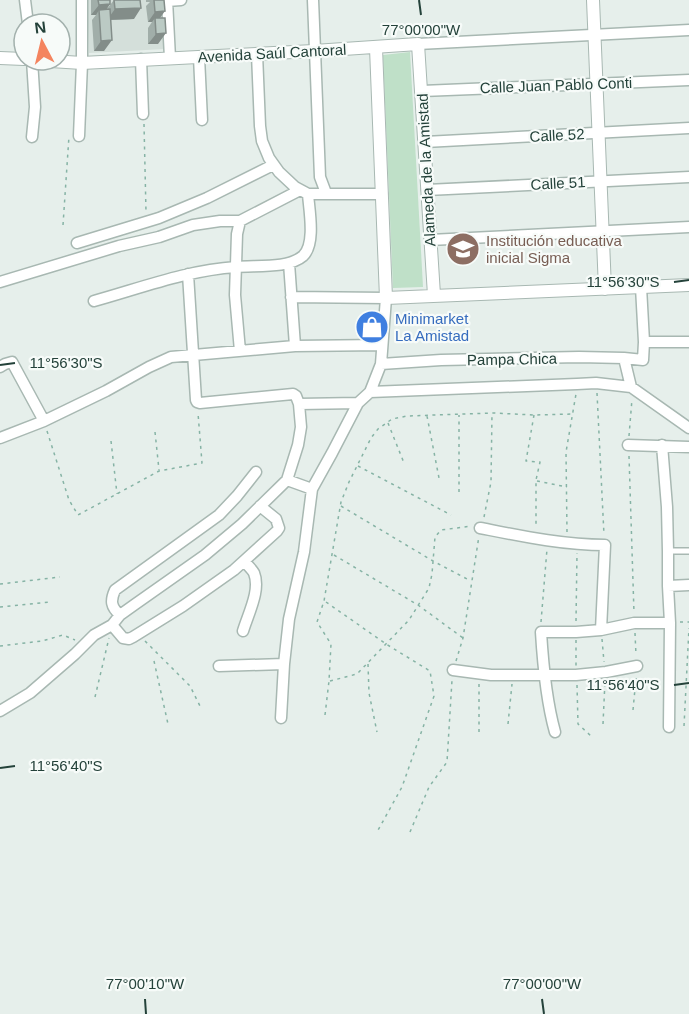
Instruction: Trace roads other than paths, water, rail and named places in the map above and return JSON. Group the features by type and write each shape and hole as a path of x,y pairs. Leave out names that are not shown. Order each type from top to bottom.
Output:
{"street":[{"path":"74,136 82,63 82,0"},
{"path":"170,58 167,0 181,0"},
{"path":"313,0 320,177 326,193"},
{"path":"593,0 605,289"},
{"name":"Avenida Saúl Cantoral","path":"72,62 689,30"},
{"name":"Alameda de la Amistad","path":"418,44 434,295"},
{"path":"281,718 284,664 290,619 304,552 312,489 358,403 370,392 381,364 386,298 376,48"},
{"path":"94,301 188,274 219,268 290,263 303,256 309,245 310,227 304,192 279,172 266,151 260,126 257,54"},
{"path":"199,57 202,120"},
{"path":"141,59 143,114"},
{"path":"32,137 35,107 34,72"},
{"name":"Calle Juan Pablo Conti","path":"422,91 689,80"},
{"name":"Calle 52","path":"425,142 689,128"},
{"path":"76,243 146,222 207,198 273,165"},
{"name":"Calle 51","path":"427,190 689,177"},
{"path":"0,282 194,225 220,220 240,221 304,192 382,194"},
{"path":"240,221 237,234 235,295 240,351"},
{"path":"430,240 689,227"},
{"path":"290,263 295,346"},
{"path":"0,711 30,693 94,635 112,625 120,615 205,555 242,524 287,480 298,446 301,427 296,396 293,394 197,402 196,400 188,274"},
{"path":"291,297 386,298 689,285"},
{"path":"641,287 644,342 689,342"},
{"name":"Pampa Chica","path":"381,364 441,360 579,357 643,360 644,342"},
{"path":"0,438 44,421 171,357 295,346 382,345"},
{"path":"624,358 632,388"},
{"path":"0,367 12,362 44,421"},
{"path":"370,392 596,383 632,388 689,428"},
{"path":"299,404 358,403"},
{"path":"628,445 689,447"},
{"path":"662,445 667,507 670,623 669,727"},
{"path":"120,615 113,609 111,599 115,590 219,514 256,472"},
{"path":"287,480 312,489"},
{"path":"112,625 123,638 129,639 183,606 244,561 279,528 276,519 260,506"},
{"path":"481,527 542,539 604,545 601,630"},
{"path":"243,630 256,586 254,573 244,561"},
{"path":"668,586 689,585"},
{"path":"555,732 544,675 541,632 601,630 634,623 670,623"},
{"path":"219,666 284,664"},
{"path":"453,670 491,675 576,675 637,666"}],"lane":[{"path":"668,551 689,551"}],"place":[{"name":"Institución educativa inicial Sigma","path":"463,249"},
{"name":"Minimarket La Amistad","path":"372,327"}]}
